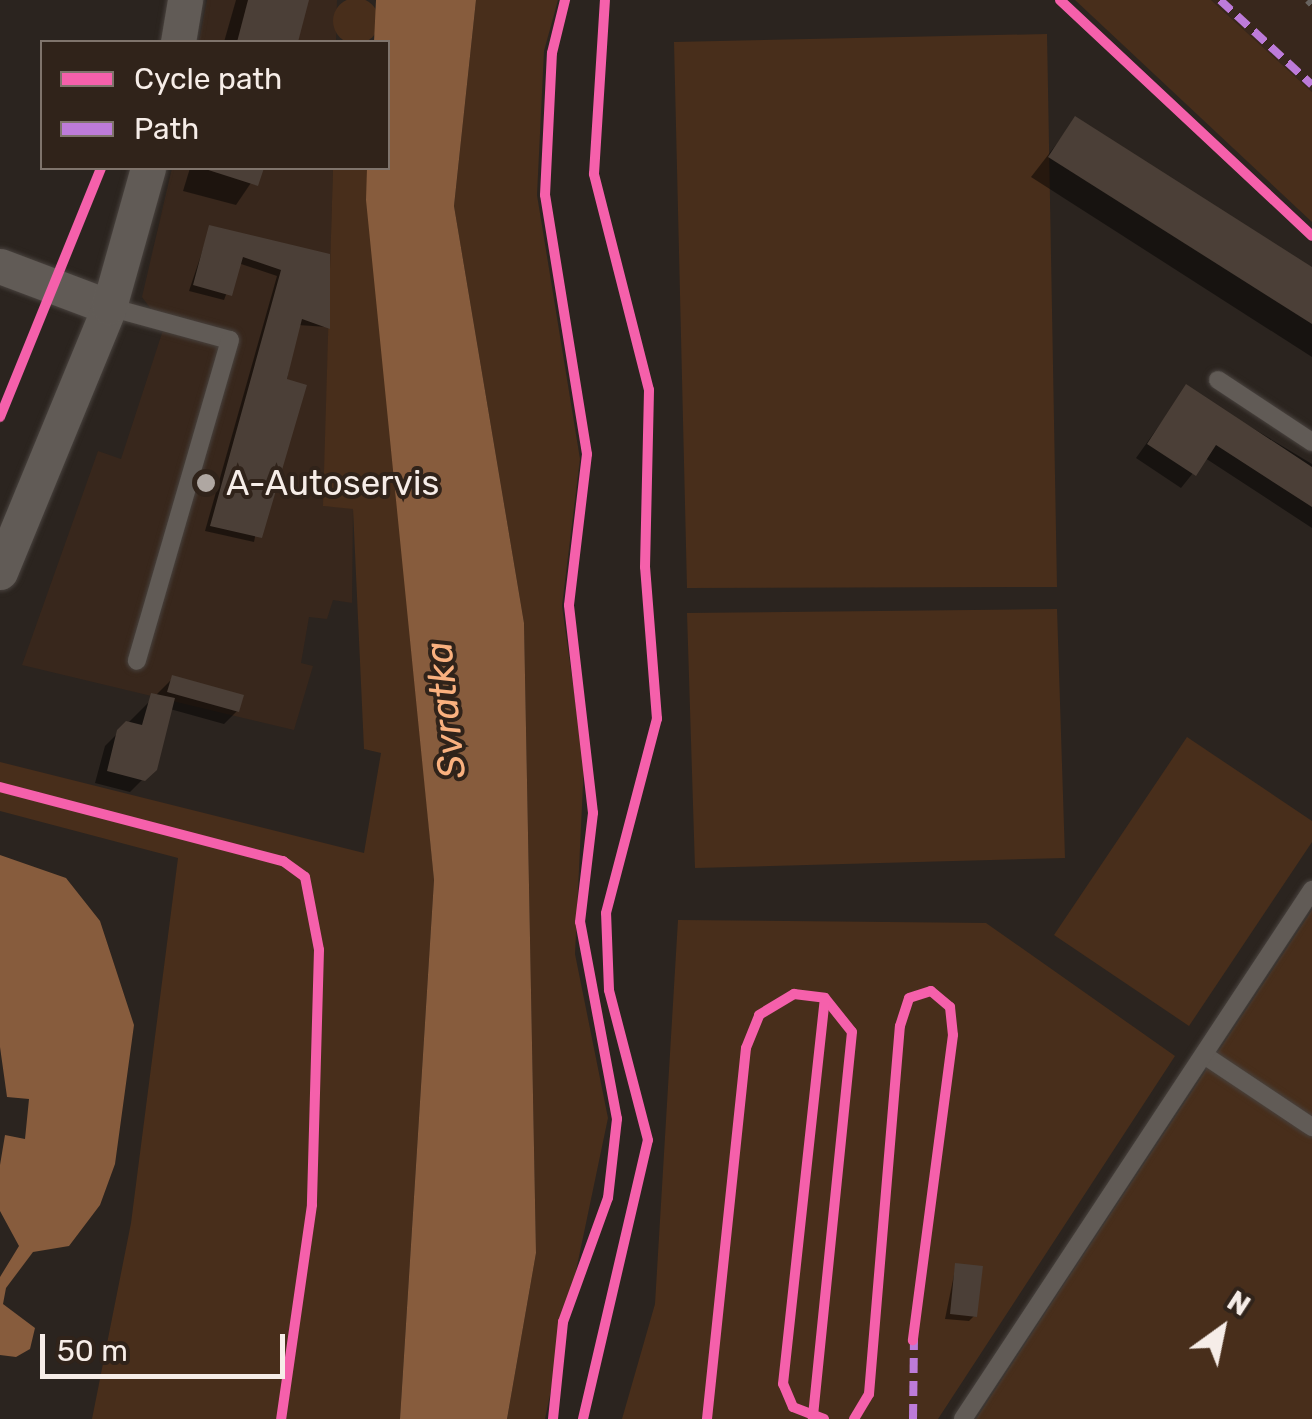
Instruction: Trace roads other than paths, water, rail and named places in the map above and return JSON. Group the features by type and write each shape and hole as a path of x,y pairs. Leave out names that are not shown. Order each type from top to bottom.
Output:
{"street":[{"path":"178,40 185,0"},
{"path":"0,572 109,307 147,170"},
{"path":"0,266 109,307"}],"lane":[{"path":"109,307 230,340 137,662"},
{"path":"1218,380 1312,442"},
{"path":"963,1419 1312,890"},
{"path":"1204,1055 1312,1127"}],"water":[{"name":"Svratka","path":"376,0 476,0 454,206 524,623 536,1253 507,1419 400,1419 434,880 366,200 367,170 390,170 390,40 374,40"},
{"path":"0,855 66,878 100,921 134,1025 115,1164 100,1205 69,1246 33,1252 6,1288 3,1304 35,1328 30,1349 16,1357 0,1355 0,1277 19,1246 0,1211 0,1165 5,1135 25,1139 29,1099 7,1097 0,1047"}],"railway":[{"path":"1308,0 1312,4"}],"place":[{"name":"A-Autoservis","path":"206,483"}]}
